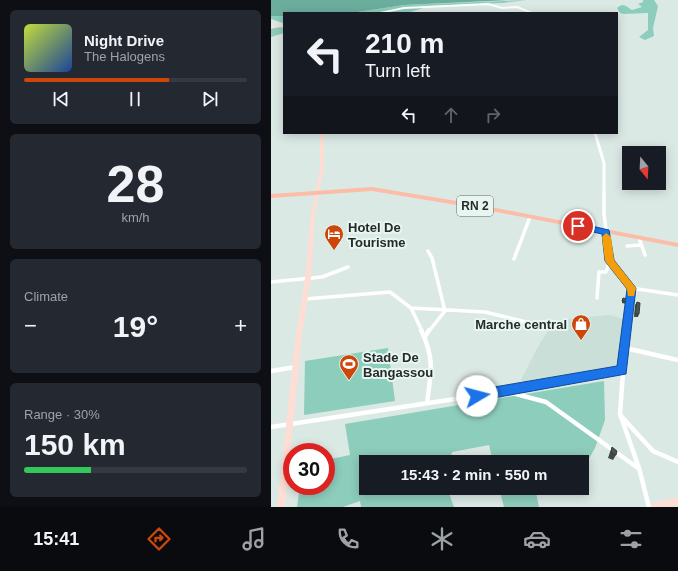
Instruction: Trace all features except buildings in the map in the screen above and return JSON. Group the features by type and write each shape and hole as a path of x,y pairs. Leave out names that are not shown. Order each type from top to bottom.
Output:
{"main road":[{"path":"271,27 283,26"},
{"path":"281,507 296,366 308,278 313,214 322,169 322,134"},
{"name":"RN 2","path":"271,196 372,189 678,245"},
{"path":"654,507 678,501"}],"street":[{"path":"385,12 405,8 488,4 503,8 517,7 530,12"},
{"path":"595,134 604,163 603,182 606,232 610,261 606,272 599,272 597,298"},
{"path":"514,259 530,217"},
{"path":"639,238 645,256"},
{"path":"627,246 641,245"},
{"path":"425,337 427,331 442,318 445,311 432,258 428,251"},
{"path":"610,261 631,288 622,370 620,414 639,468 649,507"},
{"path":"271,282 322,277 348,267 323,277"},
{"path":"631,288 678,295"},
{"path":"305,299 390,292 411,308 429,346 432,362 427,403"},
{"path":"411,308 485,312 509,320 542,326"},
{"path":"625,348 678,360"},
{"path":"271,371 296,366"},
{"path":"271,427 501,392 564,379 622,370"},
{"path":"501,392 512,392 546,402 639,468"},
{"path":"620,414 653,451 678,462"}],"shaded area":[{"path":"271,0 510,0 404,5 358,12 283,12 283,16 271,16"},
{"path":"527,0 502,3 430,6 410,12 358,12 404,5"},
{"path":"643,0 654,0 658,6 653,28 654,36 645,40 639,37 648,30 648,13 624,14 620,13 617,8 621,5 632,10 642,7 638,4 643,2"},
{"path":"271,16 283,16 283,23 271,19"},
{"path":"283,25 283,33 271,37 271,29"},
{"name":"Marche central","path":"610,315 624,319 618,369 526,384 521,380 534,354 556,320"},
{"name":"Stade De Bangassou","path":"388,348 395,401 304,415 305,361"},
{"path":"604,381 605,420 595,448 589,458 589,455 491,455 489,445 452,452 451,455 359,455 359,495 450,495 454,507 361,507 360,501 343,507 297,507 299,495 335,495 335,458 350,455 345,424"},
{"path":"501,495 536,495 539,507 504,507"}],"slow traffic":[{"path":"606,237 610,261 631,288 631,293"}],"place":[{"name":"Hotel De Tourisme","path":"334,251"},
{"name":"Marche central","path":"581,341"},
{"name":"Stade De Bangassou","path":"349,381"}],"route":[{"path":"477,396 564,379 622,370 631,288 610,261 606,232 578,226"}]}
